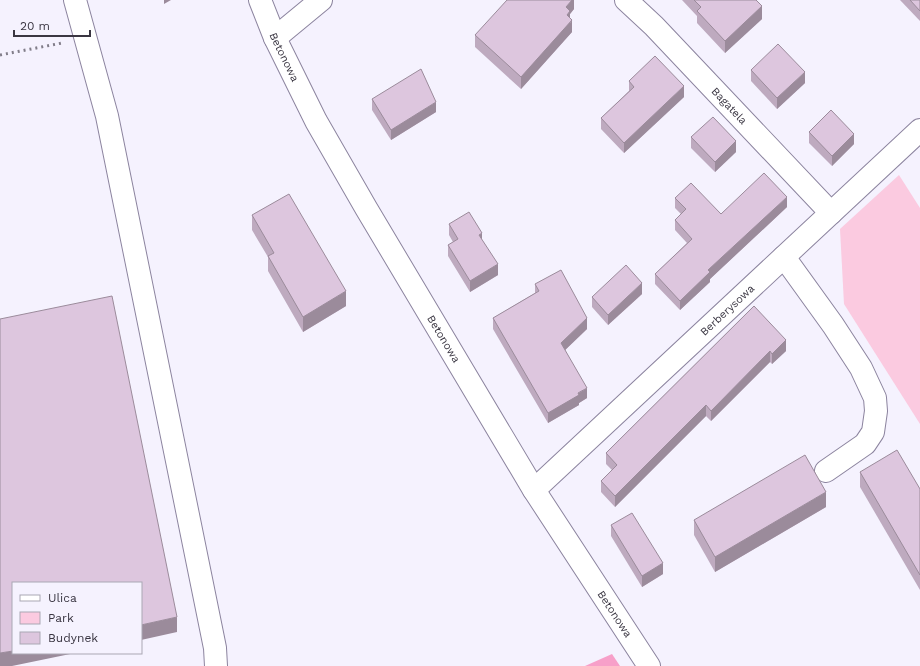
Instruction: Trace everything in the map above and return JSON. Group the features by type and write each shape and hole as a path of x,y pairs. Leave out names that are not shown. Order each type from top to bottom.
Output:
{"street":[{"path":"74,0 107,116 215,648 216,666"},
{"name":"Betonowa","path":"260,0 275,38 316,121 534,490 649,666"},
{"path":"275,38 321,0"},
{"name":"Bagatela","path":"626,0 654,26 830,213"},
{"name":"Berberysowa","path":"534,490 920,130"},
{"path":"784,257 861,368 876,398 873,432 865,444 826,471"}],"green space":[{"path":"899,175 920,208 920,424 844,304 840,229"}],"shaded area":[{"path":"612,654 620,666 585,666"}],"building":[{"path":"507,0 572,0 566,7 570,11 567,15 572,20 521,77 475,35"},
{"path":"694,0 756,0 762,6 725,41 697,11 701,7"},
{"path":"910,0 920,0 920,11"},
{"path":"778,44 805,72 777,98 751,70"},
{"path":"655,56 684,86 624,143 601,118 634,87 629,81"},
{"path":"421,69 436,102 391,130 372,99"},
{"path":"831,110 854,134 832,156 809,132"},
{"path":"713,117 736,141 715,162 691,137"},
{"path":"764,173 787,197 708,270 710,272 680,301 655,274 692,239 675,220 686,209 675,198 691,183 721,214"},
{"path":"289,194 346,291 303,317 268,256 274,253 252,215"},
{"path":"469,212 482,233 479,235 498,264 470,281 448,245 458,239 449,224"},
{"path":"626,265 642,283 608,315 592,297"},
{"path":"561,270 587,318 561,343 587,388 578,393 579,395 548,413 493,318 539,291 535,284"},
{"path":"112,296 177,617 142,625 142,582 12,582 12,651 0,653 0,319"},
{"path":"754,306 786,340 772,354 770,351 711,411 706,405 615,496 601,481 617,465 606,453"},
{"path":"897,450 920,489 920,575 860,472"},
{"path":"805,455 826,492 715,557 694,520"},
{"path":"632,513 663,563 642,576 611,525"}],"railway":[{"path":"0,55 62,43"}]}
